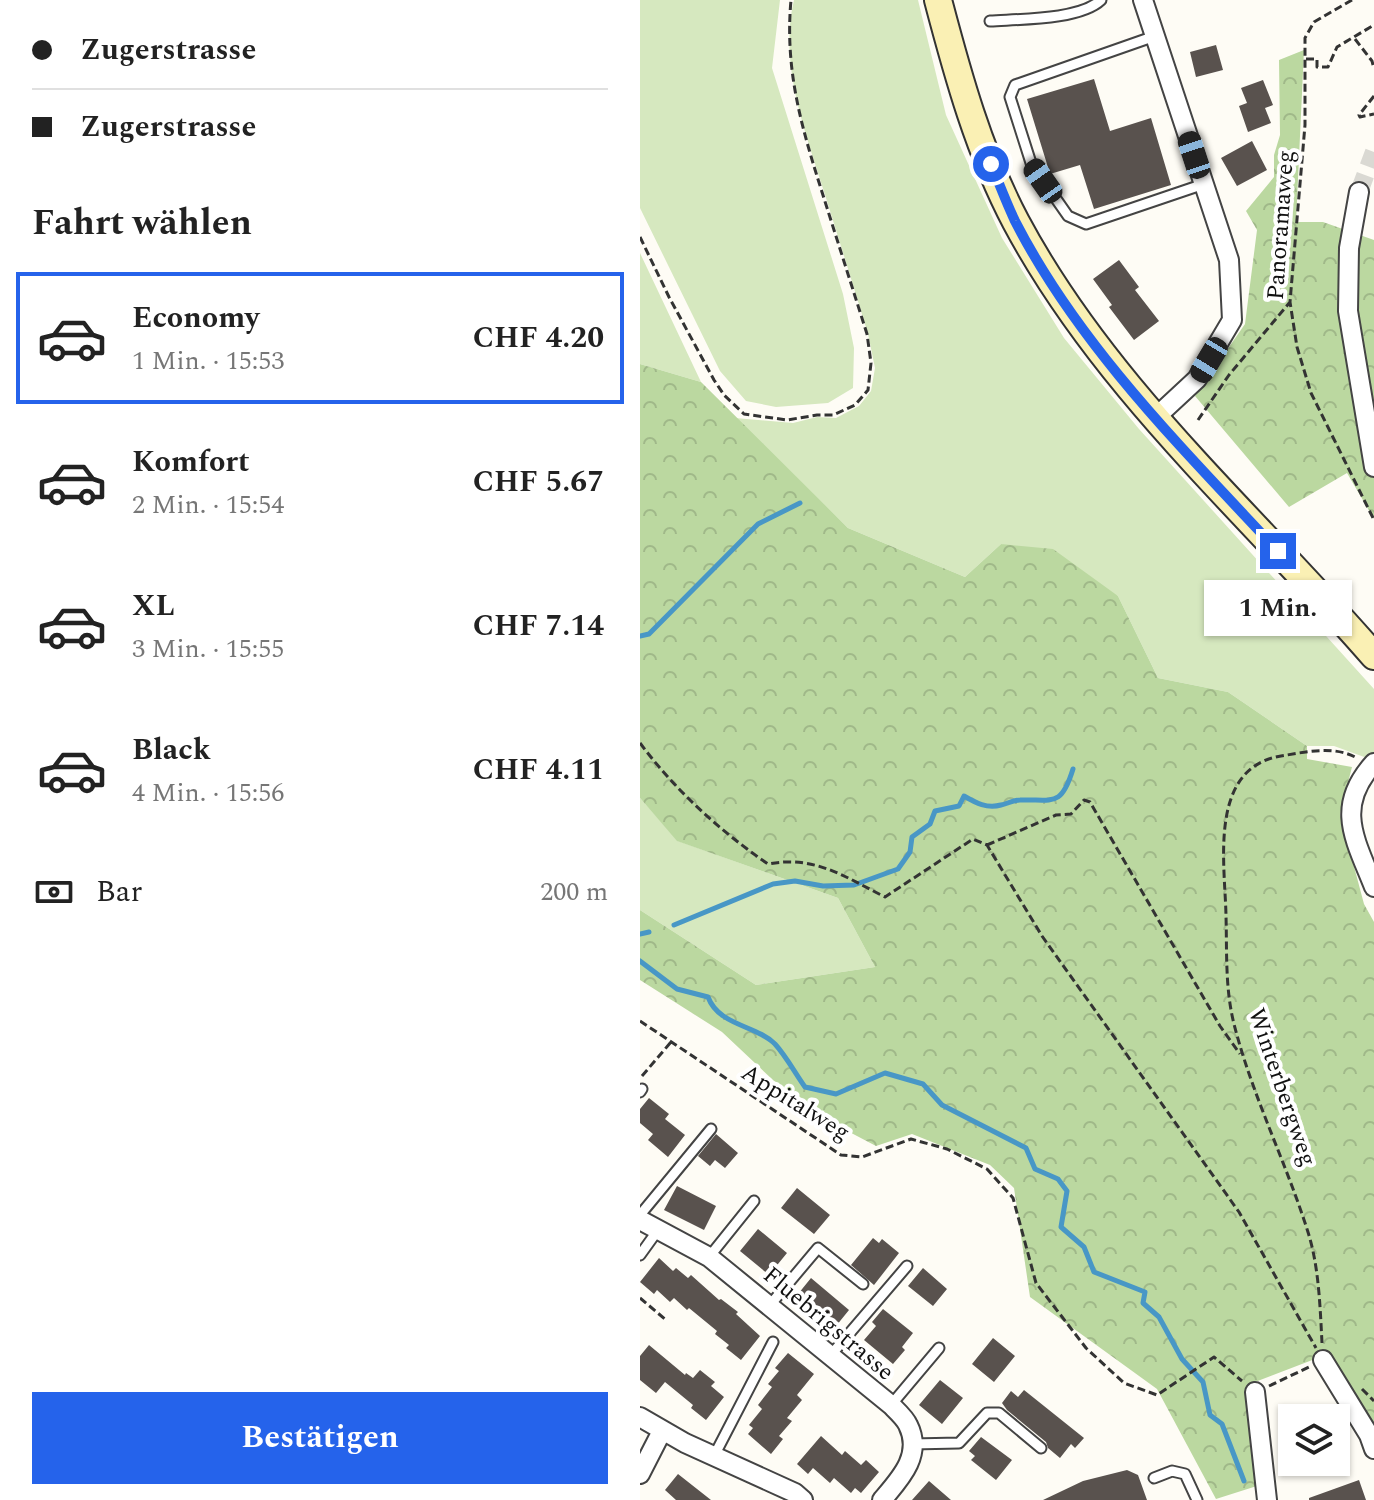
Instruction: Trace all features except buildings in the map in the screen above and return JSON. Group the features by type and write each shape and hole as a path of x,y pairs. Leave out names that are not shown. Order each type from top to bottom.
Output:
{"main road":[{"path":"938,0 967,109 1015,220 1045,272 1085,330 1155,418 1374,656"}],"street":[{"path":"1143,0 1229,260 1232,320 1197,379 1155,418"},
{"path":"1359,192 1349,248 1348,311 1374,467"},
{"path":"1373,765 1354,791 1350,814 1374,887"},
{"name":"Fluebrigstrasse","path":"640,1218 709,1257 891,1405 908,1426 912,1444"},
{"path":"1323,1360 1369,1435 1374,1449"},
{"path":"1255,1392 1267,1500"},
{"path":"640,1417 796,1498"},
{"path":"640,1474 662,1431"},
{"path":"882,1500 906,1472 912,1444"}],"lane":[{"path":"990,21 1051,16 1093,8 1101,0"},
{"path":"1155,36 1015,85 1010,97 1031,163 1068,216 1086,224 1204,184"},
{"path":"640,1218 711,1129"},
{"path":"709,1257 754,1201"},
{"path":"640,1255 658,1230"},
{"path":"770,1305 818,1248 863,1284"},
{"path":"830,1356 907,1266"},
{"path":"714,1456 773,1342"},
{"path":"891,1405 939,1348"},
{"path":"912,1444 959,1443 987,1413 993,1412 999,1413 1041,1448"},
{"path":"1154,1478 1172,1471 1185,1474 1197,1500"}],"path":[{"path":"640,237 714,380 724,395 744,414 787,420 833,415 855,405 868,390 871,363 867,334 812,163 790,68 788,27 791,0"},
{"name":"Panoramaweg","path":"1352,0 1314,22 1305,38 1305,125 1294,284 1290,302 1297,347 1311,393 1374,520"},
{"path":"1306,59 1317,59 1317,67 1328,67 1337,47 1374,25"},
{"path":"1354,38 1372,61 1374,69"},
{"path":"1374,96 1359,115 1374,114"},
{"path":"1198,420 1229,375 1290,302"},
{"path":"640,743 664,776 740,845 768,864 807,861 885,897 973,839 987,845 1042,936 1239,1212 1323,1360 1255,1392"},
{"name":"Winterbergweg","path":"1323,1360 1320,1297 1308,1232 1243,1057 1233,1021 1226,974 1223,833 1227,808 1235,788 1250,769 1271,757 1333,749 1373,765"},
{"path":"987,845 1056,815 1071,814 1084,800 1090,802 1220,1026 1243,1057"},
{"name":"Appitalweg","path":"640,1021 841,1155 862,1157 911,1139 947,1149 987,1169 1013,1198 1036,1283 1086,1348 1124,1383 1157,1395 1214,1357 1255,1392"},
{"path":"641,1087 671,1042"},
{"path":"640,1298 666,1320"}],"green space":[{"path":"640,0 780,0 772,68 843,294 854,348 853,388 828,403 776,407 746,401 720,371 640,208"},
{"path":"794,0 918,0 946,115 1002,238 1064,338 1139,429 1374,689 1374,752 1367,758 1334,746 1307,746 1228,692 1158,678 1118,596 1001,544 965,577 848,528 735,418 793,423 817,417 836,418 859,406 871,391 875,368 868,334 797,100 790,50"},
{"path":"1304,50 1296,222 1323,222 1374,240 1374,519 1347,473 1289,507 1195,396 1245,324 1257,230 1246,211 1274,177 1274,155 1280,135 1279,60"},
{"path":"640,253 701,382 640,364"},
{"path":"640,364 701,382 848,528 965,577 1001,544 1053,549 1118,596 1158,678 1228,692 1307,746 1307,759 1352,767 1340,814 1364,904 1374,922 1374,1423 1328,1354 1255,1382 1260,1485 1216,1499 1157,1389 1030,1297 1014,1188 990,1165 912,1134 876,1146 819,1116 773,1080 722,1032 640,980 640,910 756,985 875,967 838,898 677,841 640,798"},
{"path":"640,798 678,841 838,898 875,967 756,985 640,910"}],"waterway":[{"path":"640,636 649,634 758,524 800,503"},
{"path":"674,925 773,884 795,881 823,886 854,885 898,869 910,852 912,837 930,824 935,811 959,806 964,796 991,806 1017,800 1054,799 1064,790 1073,769"},
{"path":"640,934 649,932"},
{"path":"640,961 677,989 708,997 720,1014 775,1044 805,1087 836,1094 885,1073 923,1084 942,1105 1026,1148 1035,1169 1058,1179 1067,1191 1061,1227 1084,1247 1094,1272 1145,1292 1143,1303 1159,1317 1182,1359 1203,1382 1210,1415 1222,1424 1244,1481"}],"tunnel":[{"path":"1359,192 1374,152"}],"route":[{"path":"991,164 1015,220 1045,272 1085,330 1155,418 1278,551"}]}
